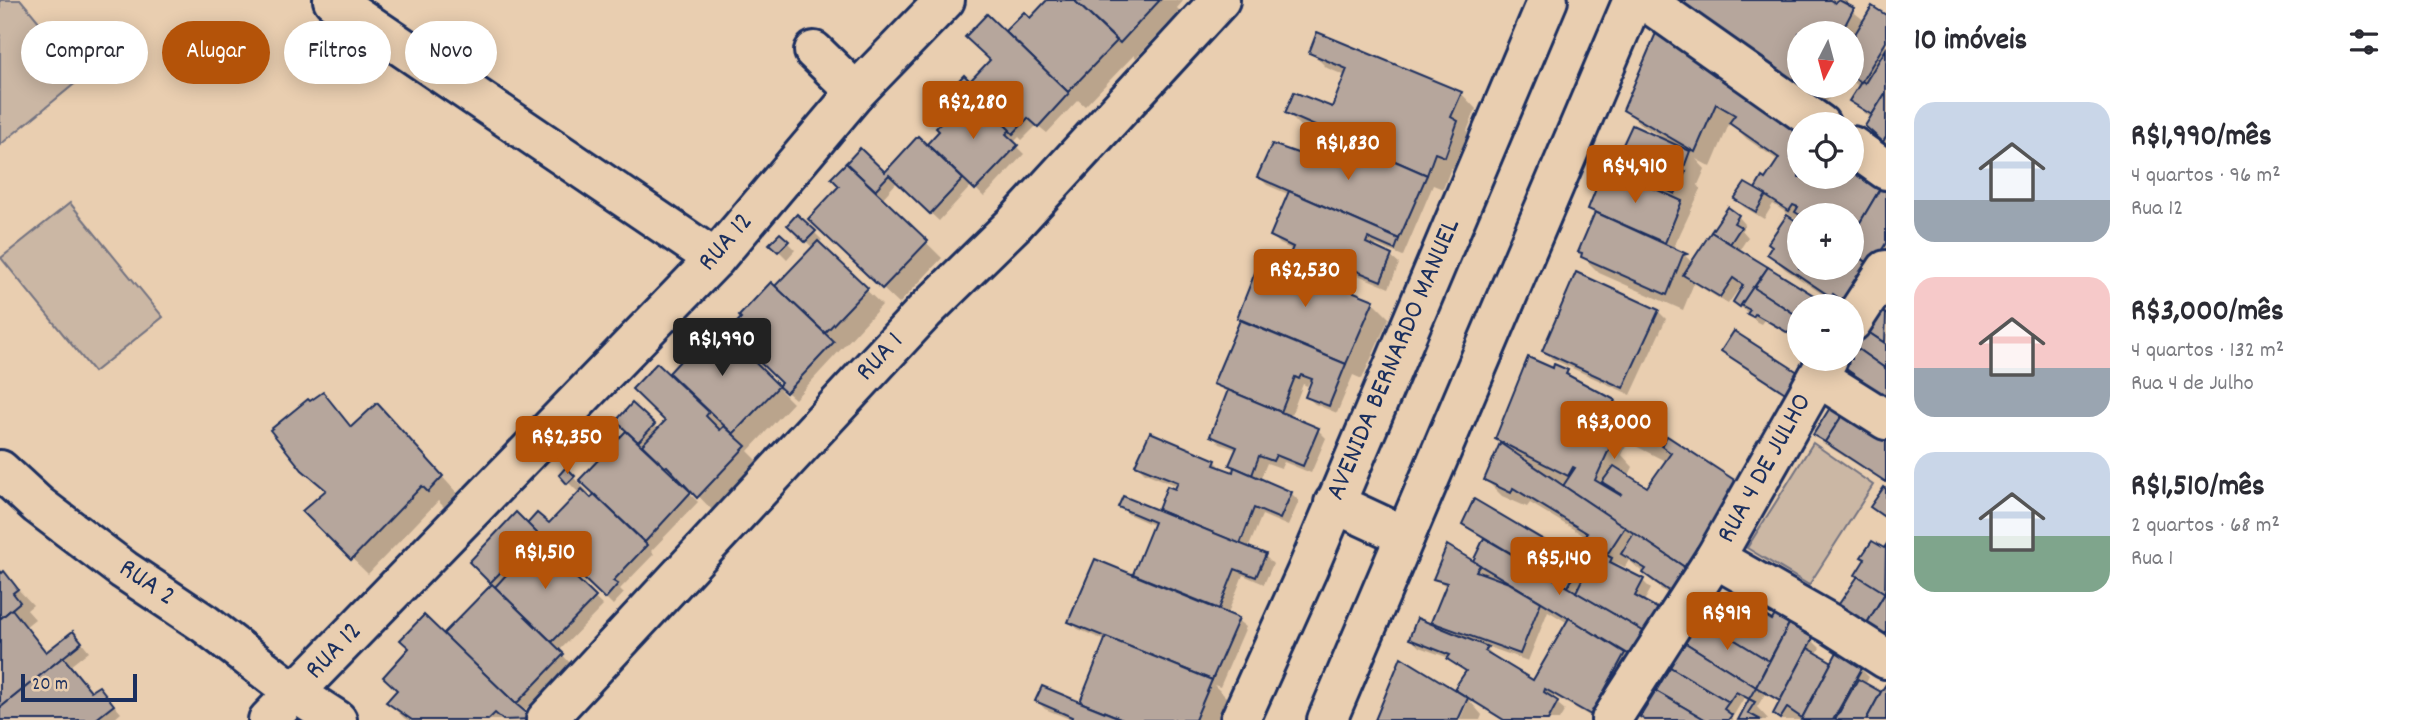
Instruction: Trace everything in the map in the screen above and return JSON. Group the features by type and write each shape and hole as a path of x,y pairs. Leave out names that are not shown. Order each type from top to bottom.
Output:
{"street":[{"path":"333,0 715,259"},
{"name":"RUA 12","path":"268,720 715,259 856,92 945,0"},
{"name":"RUA 1","path":"546,720 923,312 1016,223 1220,0"},
{"name":"AVENIDA BERNARDO MANUEL","path":"1240,720 1307,571 1548,0"},
{"path":"1326,720 1633,0"},
{"path":"1644,0 1803,112"},
{"path":"814,51 856,92"},
{"path":"1864,154 1886,170"},
{"path":"1864,304 1886,270"},
{"name":"RUA 4 DE JULHO","path":"1611,720 1715,558 1821,371"},
{"path":"1827,371 1886,420"},
{"name":"RUA 2","path":"0,470 38,505 113,562 205,624 295,693 337,720"},
{"path":"1334,503 1405,536"},
{"path":"1715,558 1831,624 1886,659"}],"shaded area":[{"path":"0,0 21,0 38,21 21,21 21,84 74,84 0,145"},
{"path":"70,203 163,317 94,372 1,258"},
{"path":"1813,443 1873,485 1809,585 1747,548"}],"building":[{"path":"1047,0 1074,0 1117,41 1068,92 1005,31 1024,12 1030,18"},
{"path":"1074,0 1160,0 1120,43"},
{"path":"1674,0 1830,0 1835,3 1839,0 1854,8 1847,21 1787,21 1787,78"},
{"path":"1872,6 1886,15 1886,42 1864,78 1864,21"},
{"path":"987,14 1069,93 1038,127 1028,118 1013,134 959,80 964,75 970,81 990,60 965,37"},
{"path":"1659,31 1787,120 1787,189 1864,189 1864,170 1884,182 1864,216 1864,203 1787,203 1787,210 1755,189 1779,158 1729,123 1735,115 1716,104 1695,152 1623,110"},
{"path":"1317,32 1462,92 1451,117 1458,121 1445,157 1435,153 1427,175 1285,113 1294,92 1332,107 1347,69 1309,53"},
{"path":"1886,49 1886,92 1872,115 1849,101 1851,98 1864,98 1864,82"},
{"path":"971,92 1010,130 1006,134 1018,145 975,190 927,144 939,131 936,128"},
{"path":"1886,92 1886,137 1883,142 1865,126"},
{"path":"1632,125 1690,151 1683,170 1686,171 1675,194 1613,166"},
{"path":"1324,130 1427,175 1399,239 1257,177 1272,144 1306,156 1311,150 1315,151"},
{"path":"918,136 963,179 930,214 889,175 875,190 846,163 860,148 885,172"},
{"path":"846,163 928,241 882,289 808,219 839,186 831,178"},
{"path":"1605,166 1682,201 1665,243 1588,209"},
{"path":"1884,182 1886,243 1872,266 1864,260 1864,216"},
{"path":"1745,183 1766,195 1756,212 1734,199"},
{"path":"1289,191 1399,239 1395,250 1368,238 1366,243 1392,255 1381,281 1340,264 1332,284 1285,265 1293,247 1270,236"},
{"path":"1728,207 1739,215 1734,223 1741,227 1730,244 1711,232"},
{"path":"1595,212 1687,254 1683,255 1667,295 1581,257 1582,253 1578,252"},
{"path":"797,214 816,231 805,242 787,225"},
{"path":"1787,215 1787,267 1767,254 1772,246 1768,243"},
{"path":"1711,232 1768,267 1740,307 1733,302 1743,285 1733,278 1720,297 1683,275"},
{"path":"780,233 789,241 778,252 769,244"},
{"path":"818,241 868,288 825,333 775,286"},
{"path":"1262,255 1374,300 1346,364 1237,318"},
{"path":"1864,260 1872,266 1864,279"},
{"path":"1768,267 1812,294 1787,294 1787,309 1754,288"},
{"path":"1576,272 1659,310 1623,388 1542,351"},
{"path":"1806,280 1863,280 1855,294 1827,294"},
{"path":"771,282 834,342 786,393 778,386 781,383 742,345 740,348 726,334"},
{"path":"1753,287 1787,309 1787,332 1755,314 1753,317 1747,314 1750,310 1741,305"},
{"path":"1873,306 1886,314 1885,343 1864,329 1864,319"},
{"path":"1240,320 1346,364 1329,406 1305,397 1312,379 1301,375 1299,379 1295,377 1281,412 1213,384"},
{"path":"718,326 779,386 733,434 669,373 681,360 674,354 682,346 677,341 687,331 701,344"},
{"path":"1864,329 1886,344 1886,369 1864,353"},
{"path":"1734,331 1787,365 1787,371 1796,371 1804,376 1790,396 1721,351"},
{"path":"1864,353 1886,369 1886,397 1849,371 1864,371"},
{"path":"1528,357 1553,368 1554,364 1568,370 1566,374 1615,400 1614,402 1658,430 1650,444 1605,422 1598,437 1612,443 1595,480 1620,495 1602,482 1614,466 1647,487 1671,453 1661,446 1667,436 1739,483 1686,568 1563,486 1575,468 1573,467 1568,476 1495,439"},
{"path":"657,363 709,412 706,416 720,430 724,426 746,446 697,498 667,466 642,445 665,421 632,389"},
{"path":"1228,390 1319,428 1303,466 1276,455 1273,461 1259,456 1252,475 1229,465 1237,447 1210,436"},
{"path":"323,392 351,427 377,403 443,476 428,492 422,486 351,560 302,511 326,490 302,470 270,430 308,399 310,401"},
{"path":"632,403 655,424 638,442 616,421"},
{"path":"1833,403 1845,411 1825,442 1813,435"},
{"path":"1845,411 1886,436 1886,482 1825,442"},
{"path":"626,431 691,492 645,542 579,480"},
{"path":"1150,432 1216,460 1214,465 1233,472 1234,467 1292,492 1280,519 1254,508 1240,544 1158,510 1167,486 1175,489 1178,482 1135,465"},
{"path":"1500,443 1625,527 1608,553 1584,537 1587,533 1513,488 1511,493 1484,480"},
{"path":"566,467 575,476 567,484 559,475"},
{"path":"1884,487 1886,489 1886,518 1870,507"},
{"path":"582,489 591,498 594,494 647,545 613,581 618,584 605,599 527,524 537,513 549,523"},
{"path":"1123,496 1266,554 1256,577 1235,569 1219,609 1133,574 1154,522 1118,507"},
{"path":"1474,499 1581,562 1568,587 1462,524"},
{"path":"516,512 538,534 490,583 469,562"},
{"path":"1634,533 1686,568 1670,592 1643,573 1646,569 1621,554"},
{"path":"541,537 552,547 548,551 596,597 552,642 495,587"},
{"path":"1484,538 1645,632 1630,655 1473,561"},
{"path":"1872,541 1884,548 1886,545 1885,593 1855,575 1865,559 1861,557"},
{"path":"1447,545 1480,565 1476,571 1509,583 1541,602 1520,654 1431,622 1447,583 1433,579"},
{"path":"1601,552 1612,558 1610,562 1644,579 1635,596 1659,609 1645,632 1576,592 1587,569 1591,571"},
{"path":"1095,559 1239,618 1212,680 1068,622"},
{"path":"0,571 4,571 18,589 13,593 20,602 0,619"},
{"path":"1858,576 1885,593 1864,628 1835,610"},
{"path":"492,584 564,654 516,704 443,634"},
{"path":"1886,592 1886,642 1864,628"},
{"path":"1723,596 1753,615 1756,610 1772,620 1775,615 1789,624 1769,661 1707,623"},
{"path":"12,609 46,652 73,631 82,642 0,708 0,619"},
{"path":"424,615 534,719 503,720 495,713 488,720 412,720 386,702 397,690 383,677 409,648 400,640"},
{"path":"1417,618 1488,647 1485,651 1533,680 1569,618 1625,653 1591,715 1545,689 1544,692 1558,701 1548,720 1504,720 1454,689 1466,671 1447,659 1450,655 1409,639"},
{"path":"1699,618 1769,661 1756,687 1684,642"},
{"path":"1789,624 1813,638 1780,701 1756,687"},
{"path":"1106,637 1212,680 1195,720 1125,720 1080,702"},
{"path":"1684,642 1756,687 1749,699 1736,692 1729,702 1670,667"},
{"path":"1808,648 1832,662 1802,718 1787,708 1780,719 1773,714"},
{"path":"1837,652 1862,668 1833,720 1801,720"},
{"path":"63,657 91,691 99,686 114,705 95,720 0,720 0,708"},
{"path":"1401,657 1468,698 1458,720 1375,720"},
{"path":"1670,667 1729,702 1724,709 1732,715 1728,720 1706,720 1656,691"},
{"path":"1858,679 1881,692 1866,720 1835,720"},
{"path":"1886,684 1886,720 1866,720 1881,692"},
{"path":"1042,686 1125,720 1071,720 1072,717 1035,701"},
{"path":"1656,691 1706,720 1645,720 1640,717"},
{"path":"1749,699 1755,702 1748,713 1761,720 1738,720"}]}
